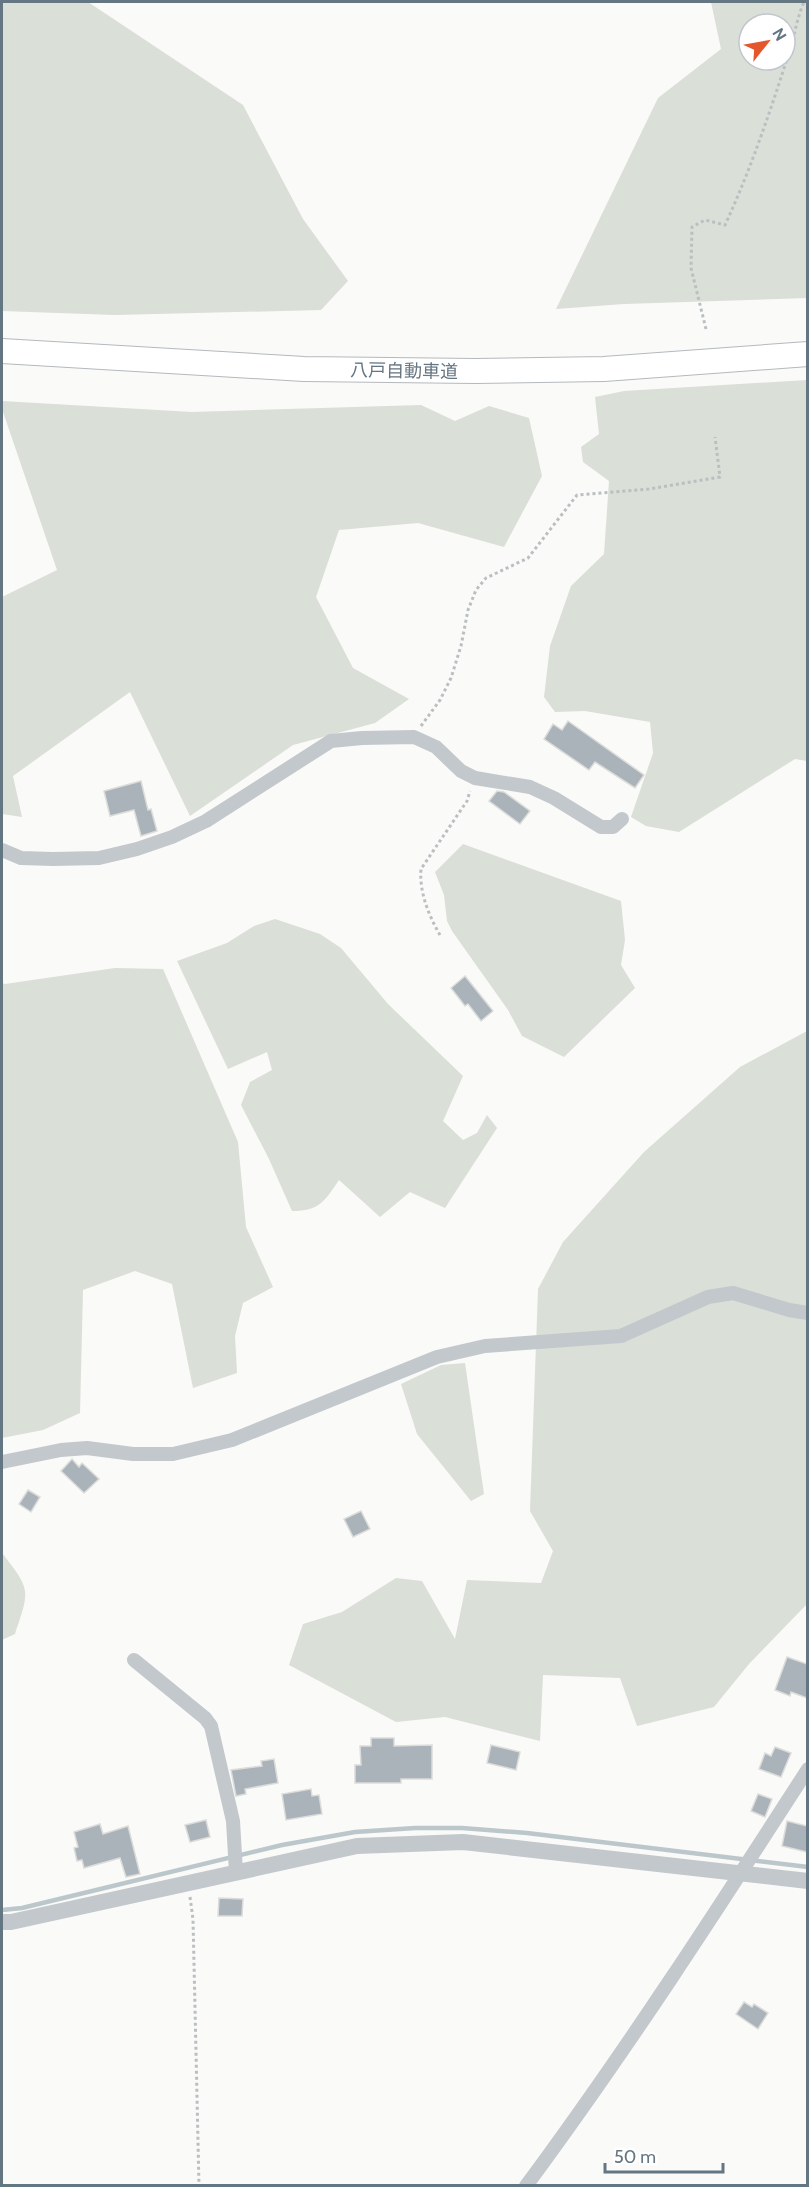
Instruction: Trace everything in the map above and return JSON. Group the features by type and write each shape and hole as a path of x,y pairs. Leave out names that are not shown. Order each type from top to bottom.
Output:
{"highway":[{"name":"八戸自動車道","path":"2,351 304,369 475,371 604,369 807,354"}],"street":[{"path":"2,850 21,858 53,859 99,858 137,849 206,822 331,741 362,738 414,737 436,747 462,771 475,778 530,787 554,798 601,827 613,827 622,819"},
{"path":"2,1462 62,1450 87,1448 133,1454 173,1454 232,1440 437,1357 485,1346 621,1336 708,1297 733,1293 789,1310 807,1313"},
{"path":"134,1660 205,1718 211,1726 233,1821 236,1872"},
{"path":"526,2186 574,2120 741,1873 807,1769"},
{"path":"2,1922 22,1920 357,1846 463,1842 807,1881"}],"path":[{"path":"706,329 691,268 692,227 705,220 725,225 740,194 777,91 804,2"},
{"path":"414,737 440,700 451,678 461,646 468,610 476,590 486,578 528,558 577,495 649,489 720,477 715,437"},
{"path":"440,935 431,920 424,899 420,879 421,869 466,801 475,778"},
{"path":"188,1882 193,1918 199,2186"}],"shaded area":[{"path":"2,2 88,2 243,105 303,219 348,281 321,310 115,315 2,311"},
{"path":"711,2 807,2 807,298 624,304 556,309 658,98 721,49"},
{"path":"807,380 807,761 795,759 679,832 646,826 631,817 653,753 650,722 585,711 555,712 544,697 550,646 571,586 604,554 609,481 583,462 581,447 599,434 595,397 624,391"},
{"path":"2,401 192,412 421,405 455,421 489,406 529,418 542,476 504,547 418,523 339,530 316,597 353,668 409,699 375,723 293,745 190,816 130,692 13,776 22,817 2,814 2,597 57,570 2,409"},
{"path":"463,844 621,901 625,940 621,965 635,988 564,1057 522,1036 508,1010 447,921 444,895 435,872"},
{"path":"275,919 320,934 341,948 388,1004 463,1076 443,1121 463,1140 477,1133 487,1115 497,1128 445,1208 410,1192 380,1217 339,1180 320,1204 301,1211 292,1211 269,1159 241,1105 250,1082 272,1070 267,1052 228,1069 177,961 227,943 254,926"},
{"path":"115,968 163,969 238,1142 246,1227 273,1287 243,1303 235,1336 237,1373 193,1388 172,1284 135,1271 83,1290 80,1413 43,1430 2,1438 2,983"},
{"path":"807,1031 807,1604 749,1664 714,1707 637,1726 620,1678 543,1675 540,1741 445,1717 396,1722 289,1665 303,1624 342,1612 396,1578 422,1581 455,1639 467,1580 541,1583 553,1551 530,1511 538,1289 563,1242 644,1152 740,1067"},
{"path":"465,1363 484,1494 471,1501 417,1434 401,1384 441,1365"},
{"path":"2,1553 23,1583 25,1599 15,1634 2,1640"}],"building":[{"path":"568,721 644,775 635,788 595,762 589,770 544,739 553,724 562,730"},
{"path":"141,781 148,810 151,809 157,831 141,836 134,810 110,816 104,791"},
{"path":"497,791 504,792 530,811 520,824 489,801"},
{"path":"465,976 493,1011 481,1021 468,1004 465,1006 451,988"},
{"path":"72,1459 79,1467 82,1463 99,1479 84,1493 61,1471"},
{"path":"28,1490 40,1497 31,1512 19,1504"},
{"path":"361,1511 370,1529 353,1537 344,1519"},
{"path":"787,1657 807,1664 807,1698 791,1692 790,1696 775,1690"},
{"path":"371,1738 394,1738 394,1746 432,1745 432,1779 401,1779 401,1783 355,1783 355,1765 361,1765 360,1746 371,1746"},
{"path":"491,1745 520,1752 516,1770 487,1763"},
{"path":"775,1747 791,1753 781,1777 759,1769 765,1753 771,1756"},
{"path":"274,1759 278,1783 245,1789 246,1794 236,1796 231,1770 262,1766 261,1761"},
{"path":"311,1789 312,1796 319,1795 322,1814 286,1820 282,1794"},
{"path":"758,1794 772,1799 765,1817 751,1811"},
{"path":"206,1820 210,1837 190,1842 185,1825"},
{"path":"787,1821 807,1826 807,1852 782,1846"},
{"path":"100,1824 103,1834 128,1826 140,1874 126,1877 120,1858 84,1868 82,1860 77,1861 74,1848 78,1847 74,1832"},
{"path":"219,1898 243,1899 242,1916 218,1916"},
{"path":"744,2002 752,2007 754,2004 768,2013 758,2029 736,2014"}],"waterway":[{"path":"2,1910 22,1908 282,1845 355,1832 415,1828 462,1828 527,1833 808,1867"}]}
